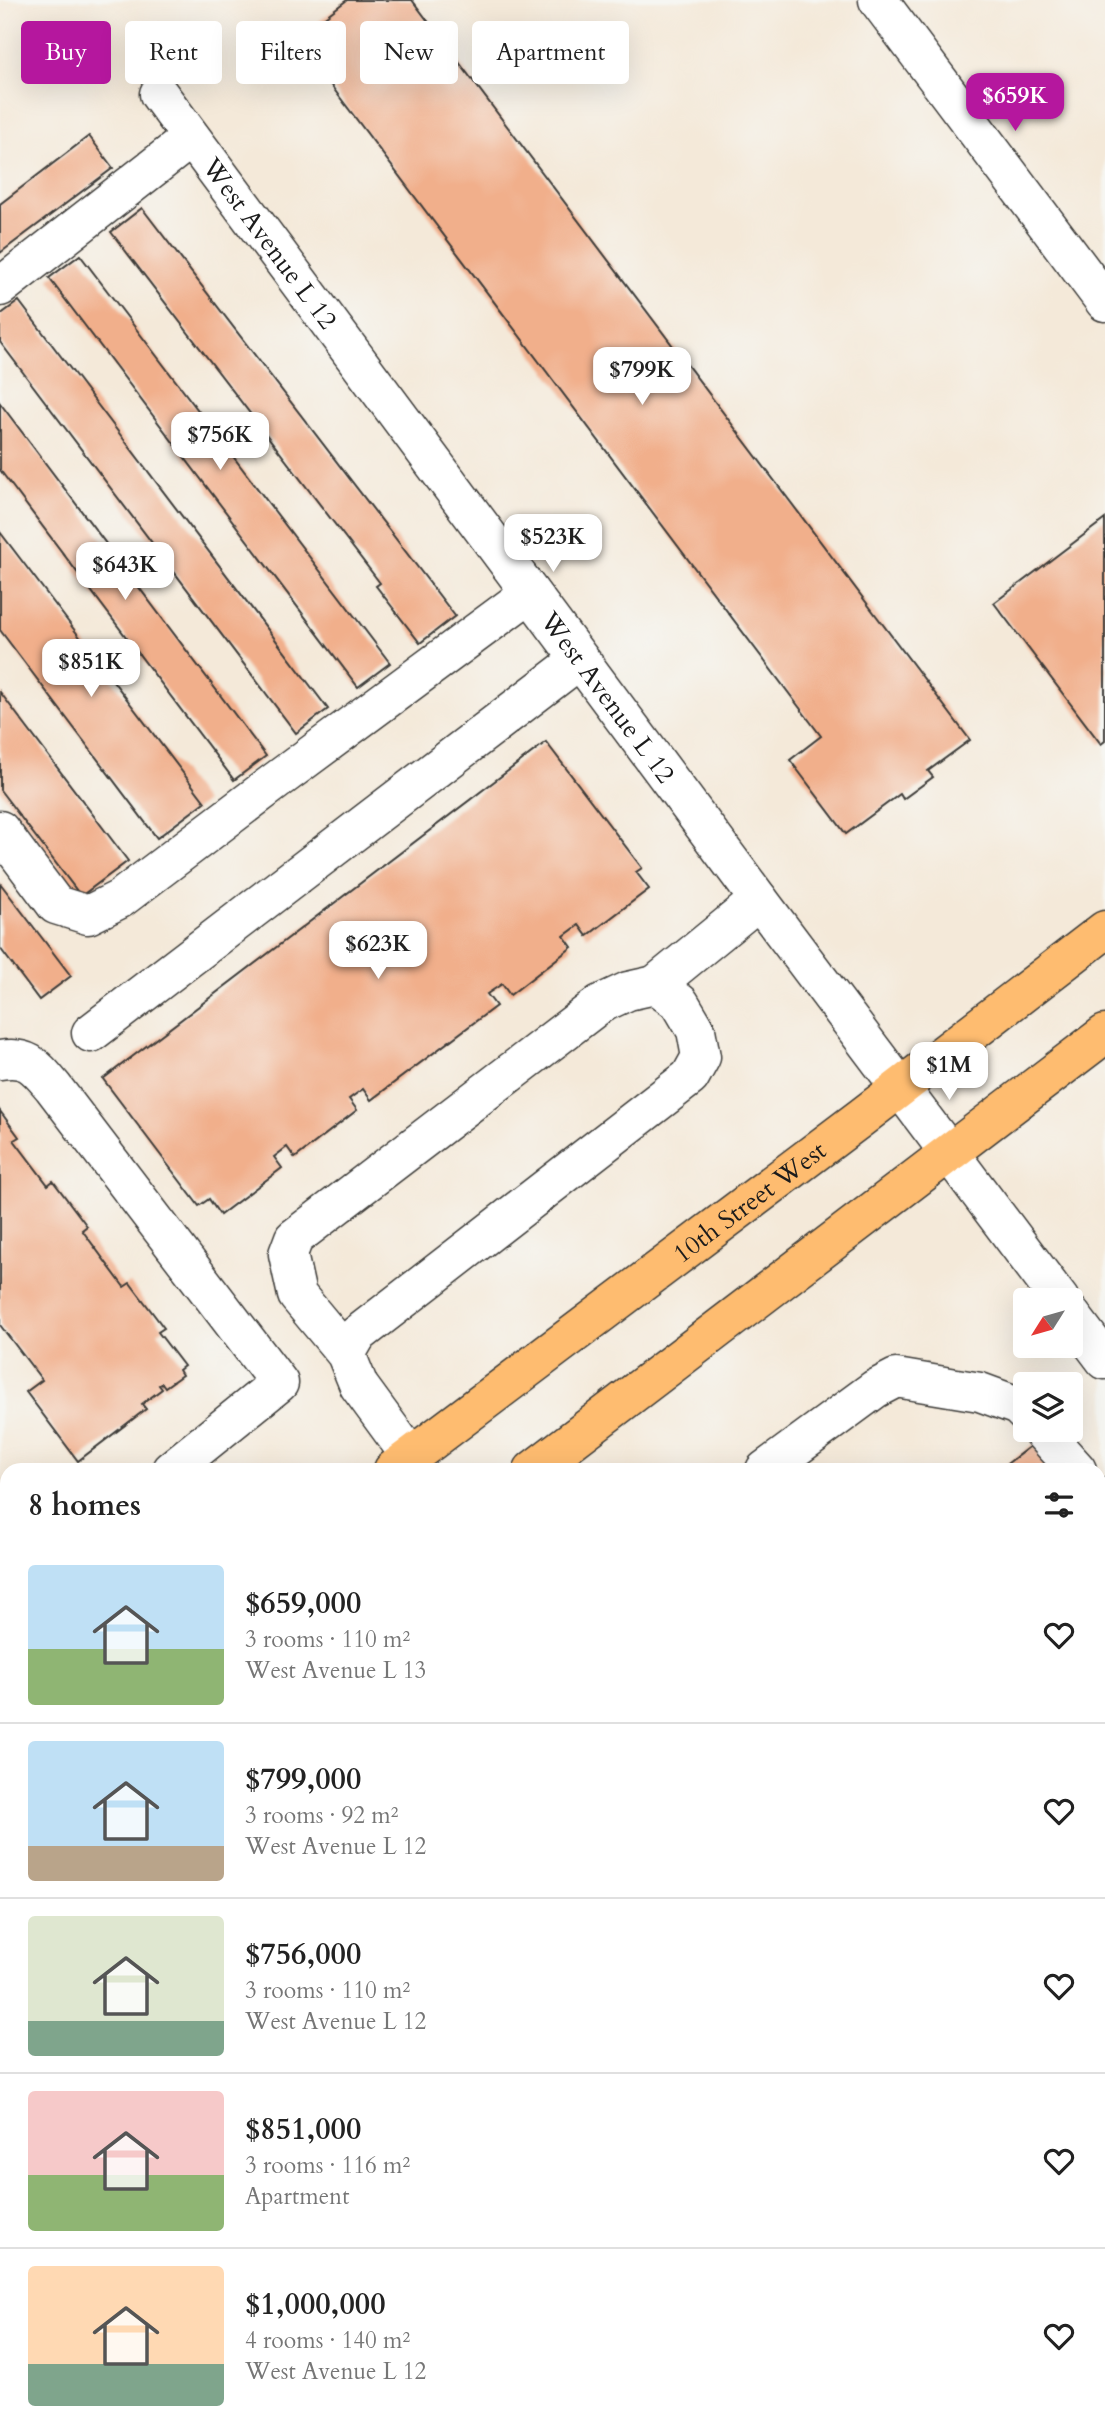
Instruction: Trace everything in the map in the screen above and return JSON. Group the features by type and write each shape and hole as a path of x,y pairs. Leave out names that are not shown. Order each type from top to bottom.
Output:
{"main road":[{"name":"10th Street West","path":"402,1463 1105,930"},
{"path":"543,1463 1105,1034"}],"street":[{"path":"878,0 1105,302"},
{"name":"West Avenue L 12","path":"159,94 579,660 1051,1288"},
{"path":"0,287 191,138"},
{"path":"0,830 56,905 88,915 120,900 286,773 530,593"},
{"path":"91,1033 579,660"},
{"path":"402,1463 359,1386 346,1354 297,1295 288,1254 294,1238 600,1004 628,991 654,985 759,900"},
{"path":"346,1354 357,1335 690,1077 701,1057 696,1030 680,1003 654,985"},
{"path":"0,1060 15,1057 35,1066 54,1087 279,1384 180,1463"},
{"path":"1083,1331 1105,1360"},
{"path":"775,1463 875,1389 896,1378 980,1392 1013,1404"},
{"path":"1052,1442 1071,1463"}],"building":[{"path":"347,0 412,0 428,21 360,21 360,84 458,84 458,61 472,80 472,84 475,84 970,740 928,771 933,777 903,799 900,794 846,834 790,760 821,736 330,84 346,84 346,21 320,21"},
{"path":"89,136 113,168 0,253 0,204"},
{"path":"142,208 455,616 420,643 376,586 380,583 111,232"},
{"path":"80,255 390,663 358,687 49,278"},
{"path":"19,301 328,709 296,733 0,342 0,315"},
{"path":"0,403 266,756 234,780 0,470"},
{"path":"1105,519 1105,741 1101,744 994,603"},
{"path":"0,532 205,802 157,838 0,630"},
{"path":"0,692 128,861 81,896 0,790"},
{"path":"546,742 642,868 636,872 649,889 587,936 579,925 564,936 572,947 510,995 502,984 487,994 496,1006 371,1100 363,1089 349,1099 357,1110 295,1158 287,1147 274,1157 282,1168 220,1215 209,1199 199,1206 103,1079"},
{"path":"0,883 71,976 39,1000 0,948"},
{"path":"0,1111 19,1137 14,1140 48,1185 53,1181 87,1226 82,1230 124,1287 130,1283 164,1328 158,1332 184,1366 179,1370 182,1375 165,1387 162,1383 159,1385 162,1389 142,1404 146,1409 78,1461 26,1392 42,1380 0,1325"},
{"path":"1033,1444 1048,1463 1008,1463"}]}
